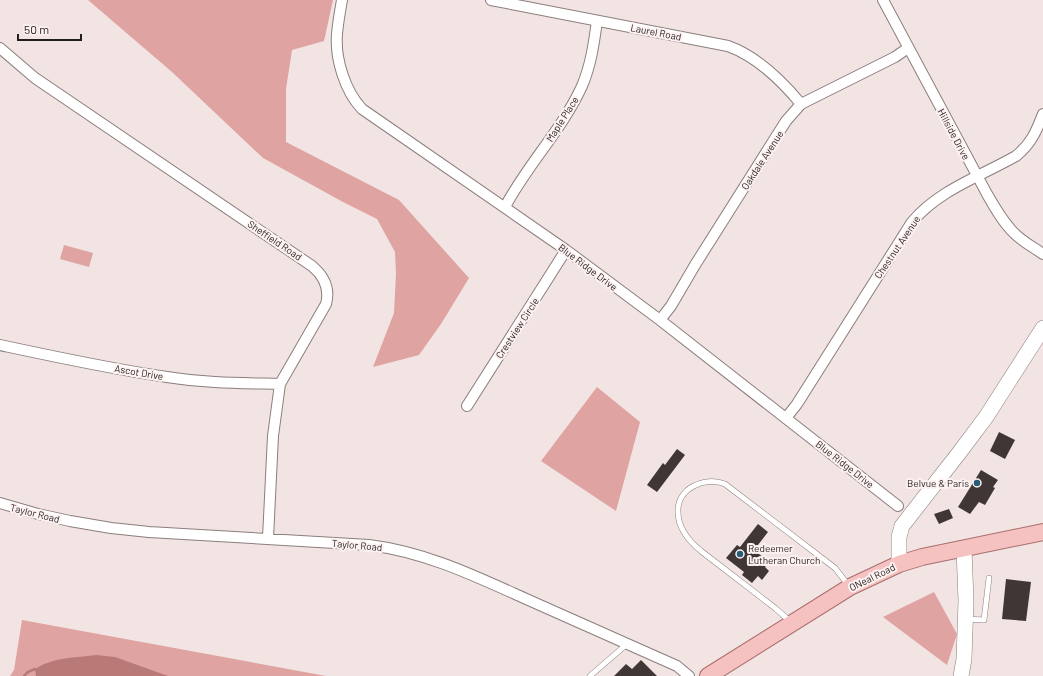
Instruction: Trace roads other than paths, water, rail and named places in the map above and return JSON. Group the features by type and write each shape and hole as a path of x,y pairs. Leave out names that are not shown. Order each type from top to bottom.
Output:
{"main road":[{"path":"899,564 922,557 1043,532"},
{"name":"ONeal Road","path":"708,676 850,587 899,564"}],"street":[{"name":"Blue Ridge Drive","path":"342,0 337,35 339,58 349,90 358,105 370,116 566,250 660,320 898,506"},
{"name":"Laurel Road","path":"491,0 695,39 735,49 765,68 791,92 801,104"},
{"name":"Hillside Drive","path":"883,0 987,194 1008,226 1019,238 1043,254"},
{"name":"Maple Place","path":"505,207 514,190 577,97 586,74 597,21"},
{"name":"Sheffield Road","path":"0,48 35,78 268,236 318,271 324,279 327,289 326,304 280,384 272,436 268,538"},
{"name":"Oakdale Avenue","path":"660,320 671,306 695,265 786,122 801,104 895,58 908,48"},
{"name":"Chestnut Avenue","path":"786,418 797,404 912,222 929,204 944,194 1016,156 1025,149 1034,136 1043,114"},
{"name":"Crestview Circle","path":"467,406 566,250"},
{"name":"ONeal Road","path":"899,564 899,537 902,526 960,453 986,417 1043,328"},
{"name":"Ascot Drive","path":"0,345 168,378 280,384"},
{"name":"Taylor Road","path":"0,503 44,516 111,528 149,532 268,538 376,546 419,555 435,560 487,582 677,666 689,676"},
{"path":"961,676 964,659 966,601 964,549"}],"lane":[{"path":"792,623 776,608 701,551 684,533 679,521 679,503 684,494 691,488 701,483 710,481 718,481 725,484 834,568 850,587"},
{"path":"965,618 984,620 989,578"},
{"path":"590,676 627,644"}],"waterway":[{"path":"24,676 28,672 35,669"}],"place":[{"name":"Belvue & Paris","path":"977,483"},
{"name":"Redeemer Lutheran Church","path":"740,554"}]}
